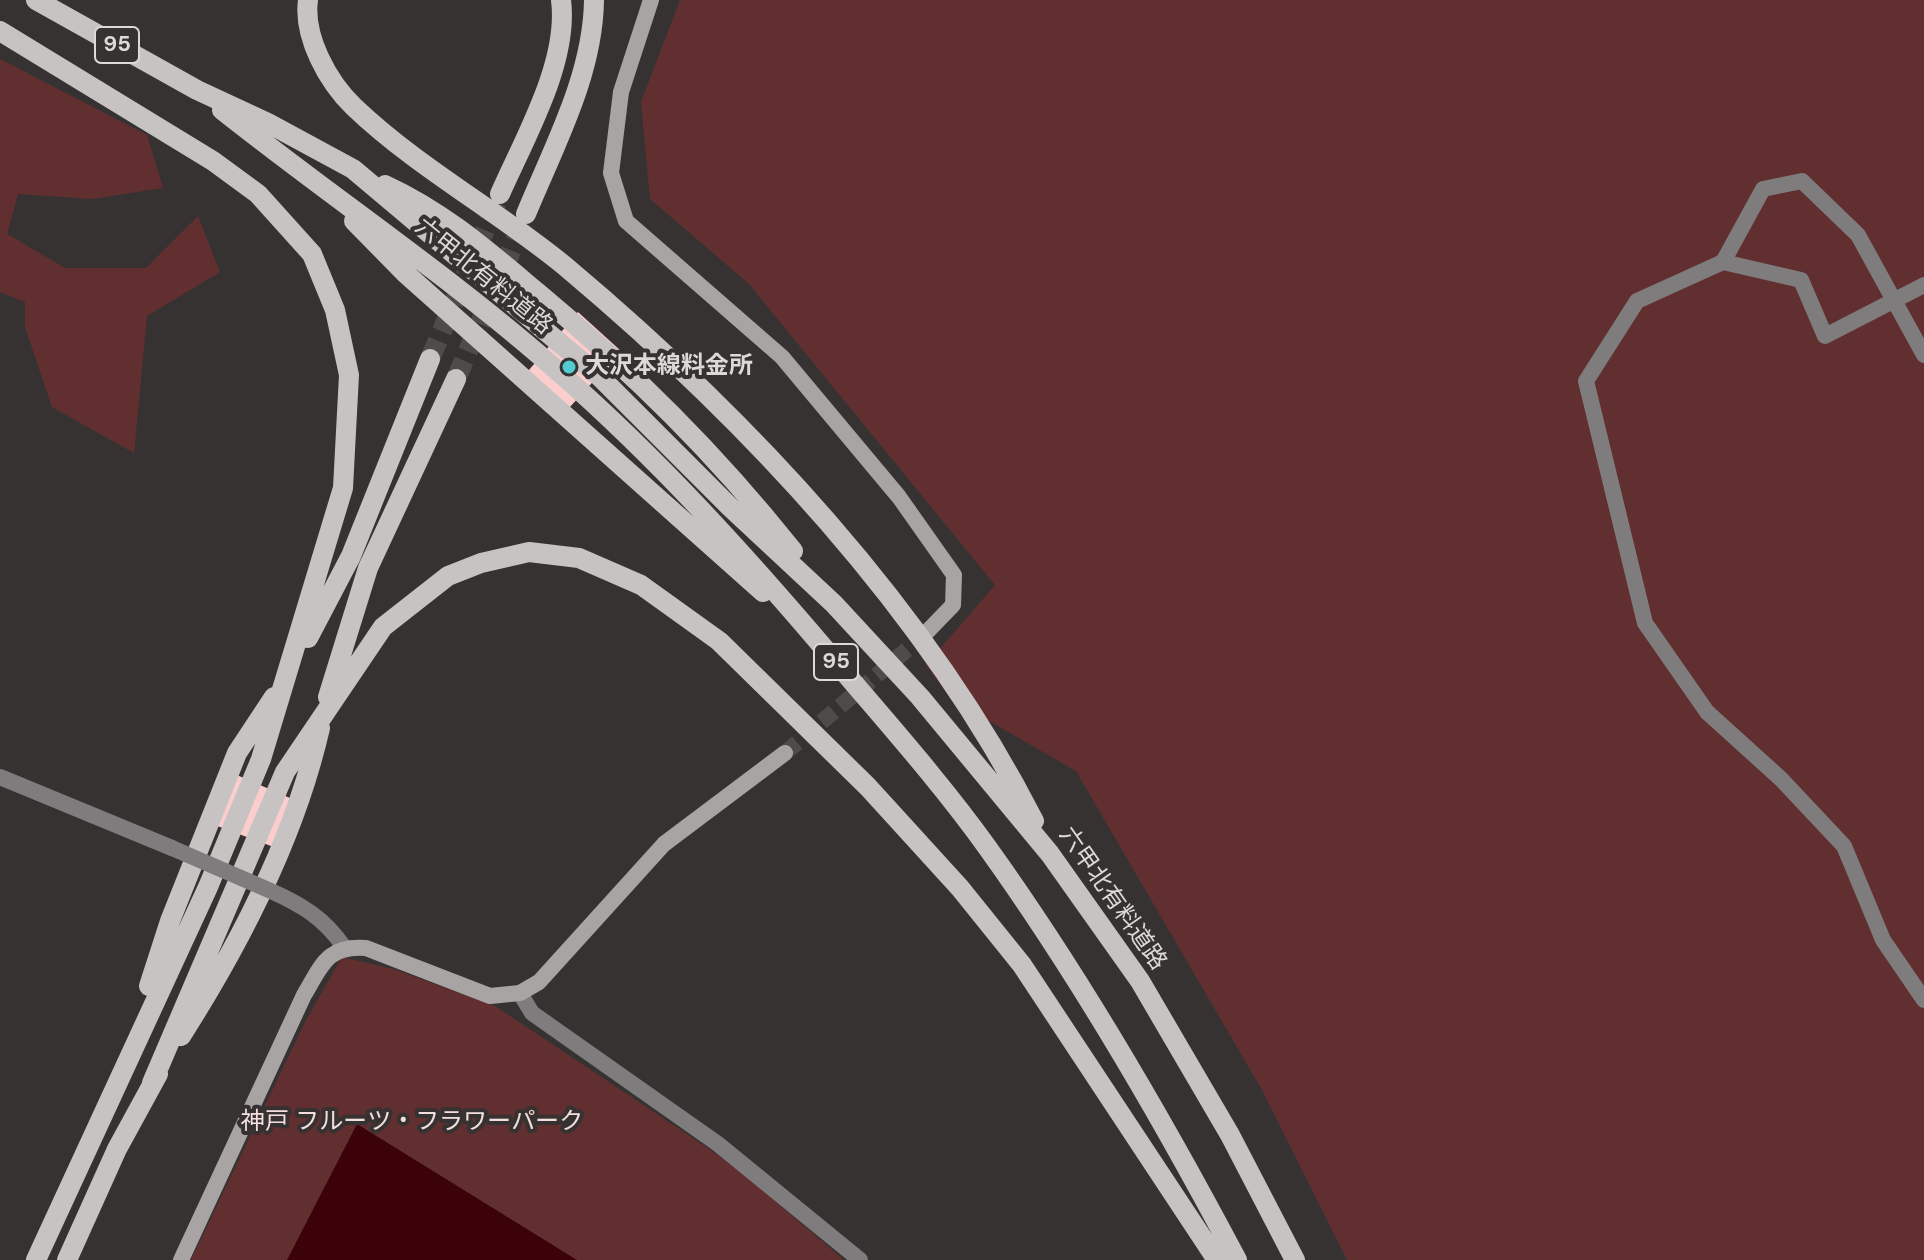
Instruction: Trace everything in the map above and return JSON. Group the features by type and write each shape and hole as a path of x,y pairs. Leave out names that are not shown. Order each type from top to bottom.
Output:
{"main road":[{"name":"六甲北有料道路","path":"36,0 197,90 268,123 454,222 615,358 734,477 834,604 920,697 1050,854 1140,981 1230,1135 1295,1260"},
{"path":"308,0 306,12 323,69 353,106 564,266 687,375 808,501 911,626 1000,755 1050,854"},
{"path":"500,194 555,66 564,22 561,0"},
{"path":"526,214 576,91 594,31 594,0"},
{"path":"0,31 213,161 258,194 312,254 335,310 349,375 348,435 343,488 288,676"},
{"name":"六甲北有料道路","path":"197,90 560,373 697,504 780,593 986,845 1078,983 1183,1158 1237,1260"},
{"name":"六甲北有料道路","path":"307,174 405,273 816,639"},
{"path":"36,1260 120,1073 170,921 237,753 288,676 351,556 430,359"},
{"path":"67,1260 117,1149 152,1083 230,961 308,781 346,629 368,568 456,379"},
{"path":"323,716 383,627 448,576 481,563 529,552 579,558 641,585 730,651 868,787 960,888 1022,965 1217,1260"}],"street":[{"path":"651,0 621,92 611,173 626,221 782,357 899,497 954,575 953,605 923,636"},
{"path":"1924,355 1858,235 1802,181 1763,189 1723,262 1637,301 1586,381 1645,623 1707,712 1781,779 1844,846 1883,940 1924,1000"},
{"path":"1723,262 1801,280 1825,336 1924,285"},
{"path":"181,1260 304,995 326,958 344,947 366,948 490,996 520,993 539,982 664,844 785,753"},
{"path":"0,777 305,906 332,930 344,947"},
{"path":"520,993 532,1013 718,1144 860,1260"}],"green space":[{"path":"680,0 1924,0 1924,1260 1347,1260 1262,1090 1076,771 951,699 926,665 995,585 749,284 650,199 641,102"},
{"path":"0,59 147,135 163,188 92,199 18,194 7,234 65,268 146,268 198,216 220,272 147,316 134,453 52,407 25,327 25,302 0,292"},
{"name":"神戸 フルーツ・フラワーパーク","path":"342,957 393,969 495,1006 730,1163 844,1260 191,1260 305,1022"}],"shaded area":[{"path":"357,1124 577,1260 287,1260"}],"building":[{"name":"大沢本線料金所","path":"578,312 621,351 559,419 518,383"},
{"path":"223,769 306,805 287,852 204,821"}],"tunnel":[{"path":"430,359 499,197"},
{"path":"456,379 525,218"},
{"path":"785,753 923,636"}],"place":[{"name":"大沢本線料金所","path":"569,367"}]}
